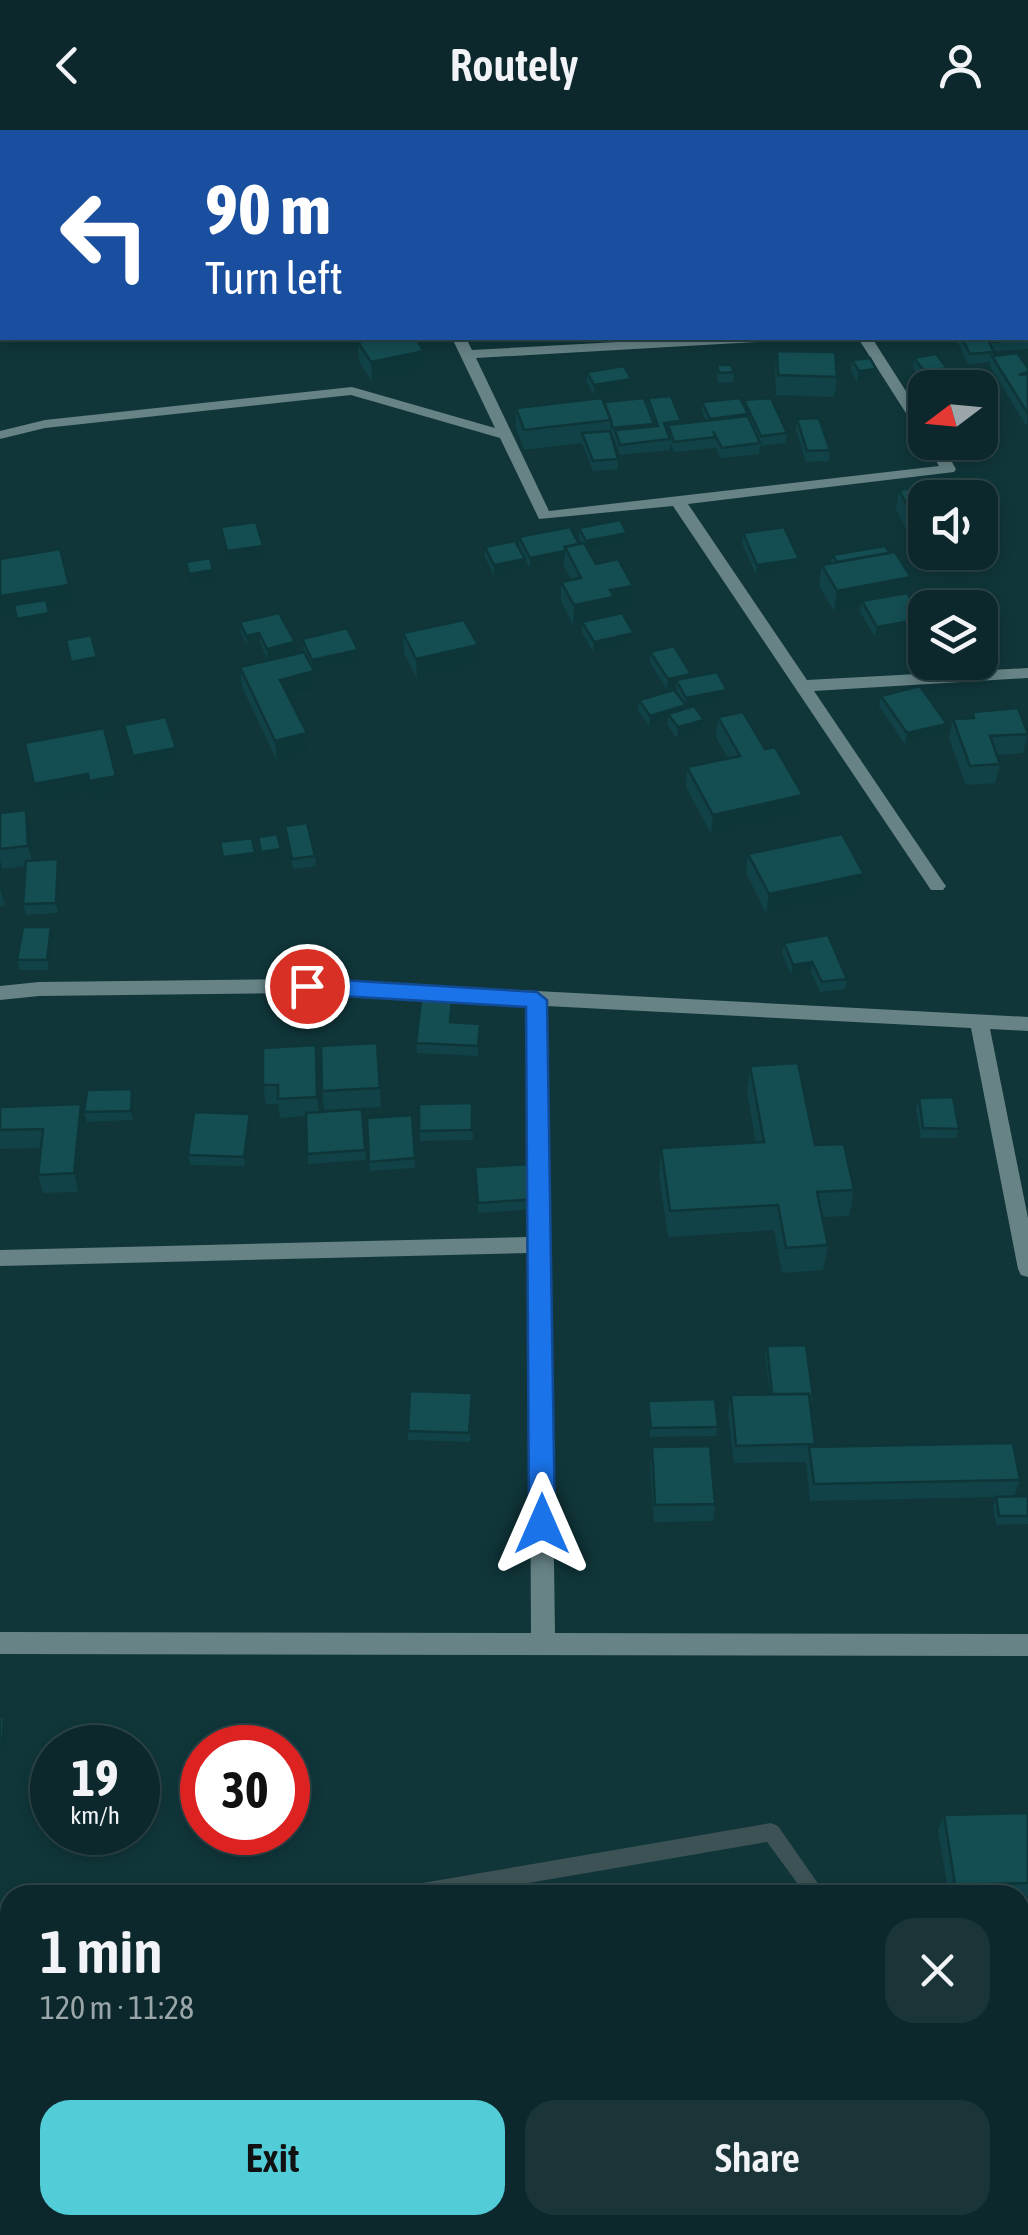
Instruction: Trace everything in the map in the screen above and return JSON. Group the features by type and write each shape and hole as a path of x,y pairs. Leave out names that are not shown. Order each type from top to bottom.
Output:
{"street":[{"path":"459,340 544,516 948,470 942,460"},
{"path":"469,354 720,340"},
{"path":"866,340 908,405"},
{"path":"0,435 45,424 352,391 507,436"},
{"path":"678,500 938,886"},
{"path":"802,686 1028,673"},
{"path":"0,993 39,989 307,986 1028,1024"},
{"path":"537,1000 543,1644"},
{"path":"979,1022 1028,1269"},
{"path":"0,1258 540,1245"},
{"path":"0,1643 1028,1645"}],"building":[{"path":"416,340 424,351 371,362 358,342"},
{"path":"963,340 1015,340 989,342 994,352 970,354"},
{"path":"777,351 835,352 837,377 778,375"},
{"path":"1017,353 1028,368 1028,372 1019,375 1028,374 1028,414 992,356"},
{"path":"936,354 947,368 923,370 914,358"},
{"path":"870,358 876,369 859,371 852,360"},
{"path":"717,365 731,365 734,372 719,373"},
{"path":"624,366 631,379 594,385 587,372"},
{"path":"671,396 681,421 664,423 670,439 620,445 615,430 658,426 648,398"},
{"path":"602,398 611,420 524,430 516,408"},
{"path":"644,398 654,424 612,428 604,402"},
{"path":"740,398 748,414 710,419 702,402"},
{"path":"771,398 787,433 761,436 744,400"},
{"path":"748,416 760,443 722,448 713,431 716,437 674,442 668,425"},
{"path":"819,418 830,450 807,451 797,419"},
{"path":"610,431 618,459 593,461 582,433"},
{"path":"908,489 908,508 899,490"},
{"path":"620,520 627,533 586,541 579,528"},
{"path":"256,522 263,546 227,551 221,527"},
{"path":"570,527 579,544 530,558 519,537"},
{"path":"784,527 799,559 757,565 743,533"},
{"path":"515,541 525,559 494,565 485,547"},
{"path":"584,543 596,564 618,559 633,586 610,590 614,597 574,605 561,582 581,578 565,547"},
{"path":"885,546 890,553 837,562 832,555"},
{"path":"60,549 69,585 0,596 0,559"},
{"path":"895,552 911,577 837,591 822,565"},
{"path":"210,558 213,570 189,574 186,562"},
{"path":"907,593 908,621 877,627 862,601"},
{"path":"46,600 49,613 17,619 14,605"},
{"path":"279,613 295,642 267,649 259,633 246,636 240,622"},
{"path":"622,613 634,633 594,642 582,622"},
{"path":"464,620 478,645 416,659 403,633"},
{"path":"347,628 358,650 312,660 302,639"},
{"path":"91,635 97,657 71,662 66,640"},
{"path":"674,646 691,674 668,679 650,652"},
{"path":"304,652 314,671 280,680 307,733 275,741 240,667"},
{"path":"717,672 727,690 686,698 676,680"},
{"path":"920,686 947,724 907,733 881,696"},
{"path":"674,690 686,705 650,716 639,700"},
{"path":"694,706 704,720 678,727 668,714"},
{"path":"1018,708 1028,734 990,736 1000,764 970,766 953,719 974,718 973,712"},
{"path":"743,712 765,749 775,747 803,795 713,815 687,767 740,756 718,717"},
{"path":"166,717 176,748 133,756 124,725"},
{"path":"104,728 116,776 89,781 88,774 34,784 25,743"},
{"path":"26,810 28,846 0,849 0,813"},
{"path":"307,823 315,856 292,859 285,826"},
{"path":"277,834 281,849 261,852 258,837"},
{"path":"842,834 864,874 769,894 748,854"},
{"path":"252,838 255,853 223,857 220,842"},
{"path":"58,859 56,903 23,904 26,861"},
{"path":"23,927 51,927 47,960 17,960"},
{"path":"828,935 847,979 822,982 812,962 793,965 784,943"},
{"path":"316,989 317,1010 285,1012 284,991"},
{"path":"422,990 453,991 450,1022 480,1024 478,1046 416,1043"},
{"path":"377,1043 380,1088 322,1091 321,1046"},
{"path":"316,1045 317,1097 278,1099 278,1085 263,1085 263,1048"},
{"path":"798,1063 815,1145 844,1144 854,1190 817,1192 828,1245 786,1248 778,1205 670,1211 661,1148 764,1142 750,1066"},
{"path":"132,1089 131,1111 84,1112 87,1090"},
{"path":"953,1097 959,1129 923,1128 919,1098"},
{"path":"472,1103 472,1130 419,1131 419,1104"},
{"path":"81,1104 74,1173 38,1175 43,1129 0,1130 0,1107"},
{"path":"362,1109 365,1150 307,1154 306,1113"},
{"path":"194,1112 250,1114 244,1157 188,1155"},
{"path":"412,1115 415,1158 369,1162 367,1118"},
{"path":"532,1164 536,1199 478,1203 475,1167"},
{"path":"806,1345 813,1396 772,1394 767,1346"},
{"path":"410,1391 472,1393 469,1433 408,1431"},
{"path":"809,1394 815,1444 736,1446 731,1395"},
{"path":"715,1399 718,1427 651,1428 648,1401"},
{"path":"1013,1443 1020,1480 814,1484 809,1447"},
{"path":"710,1446 715,1504 655,1505 652,1447"},
{"path":"1028,1496 1028,1516 999,1516 996,1497"},
{"path":"0,1717 4,1717 2,1751 0,1751"},
{"path":"1028,1813 1028,1883 955,1885 944,1815"}],"waterway":[{"path":"463,1885 771,1832 810,1885"}],"route":[{"path":"307,986 537,1000 542,1524"}]}
